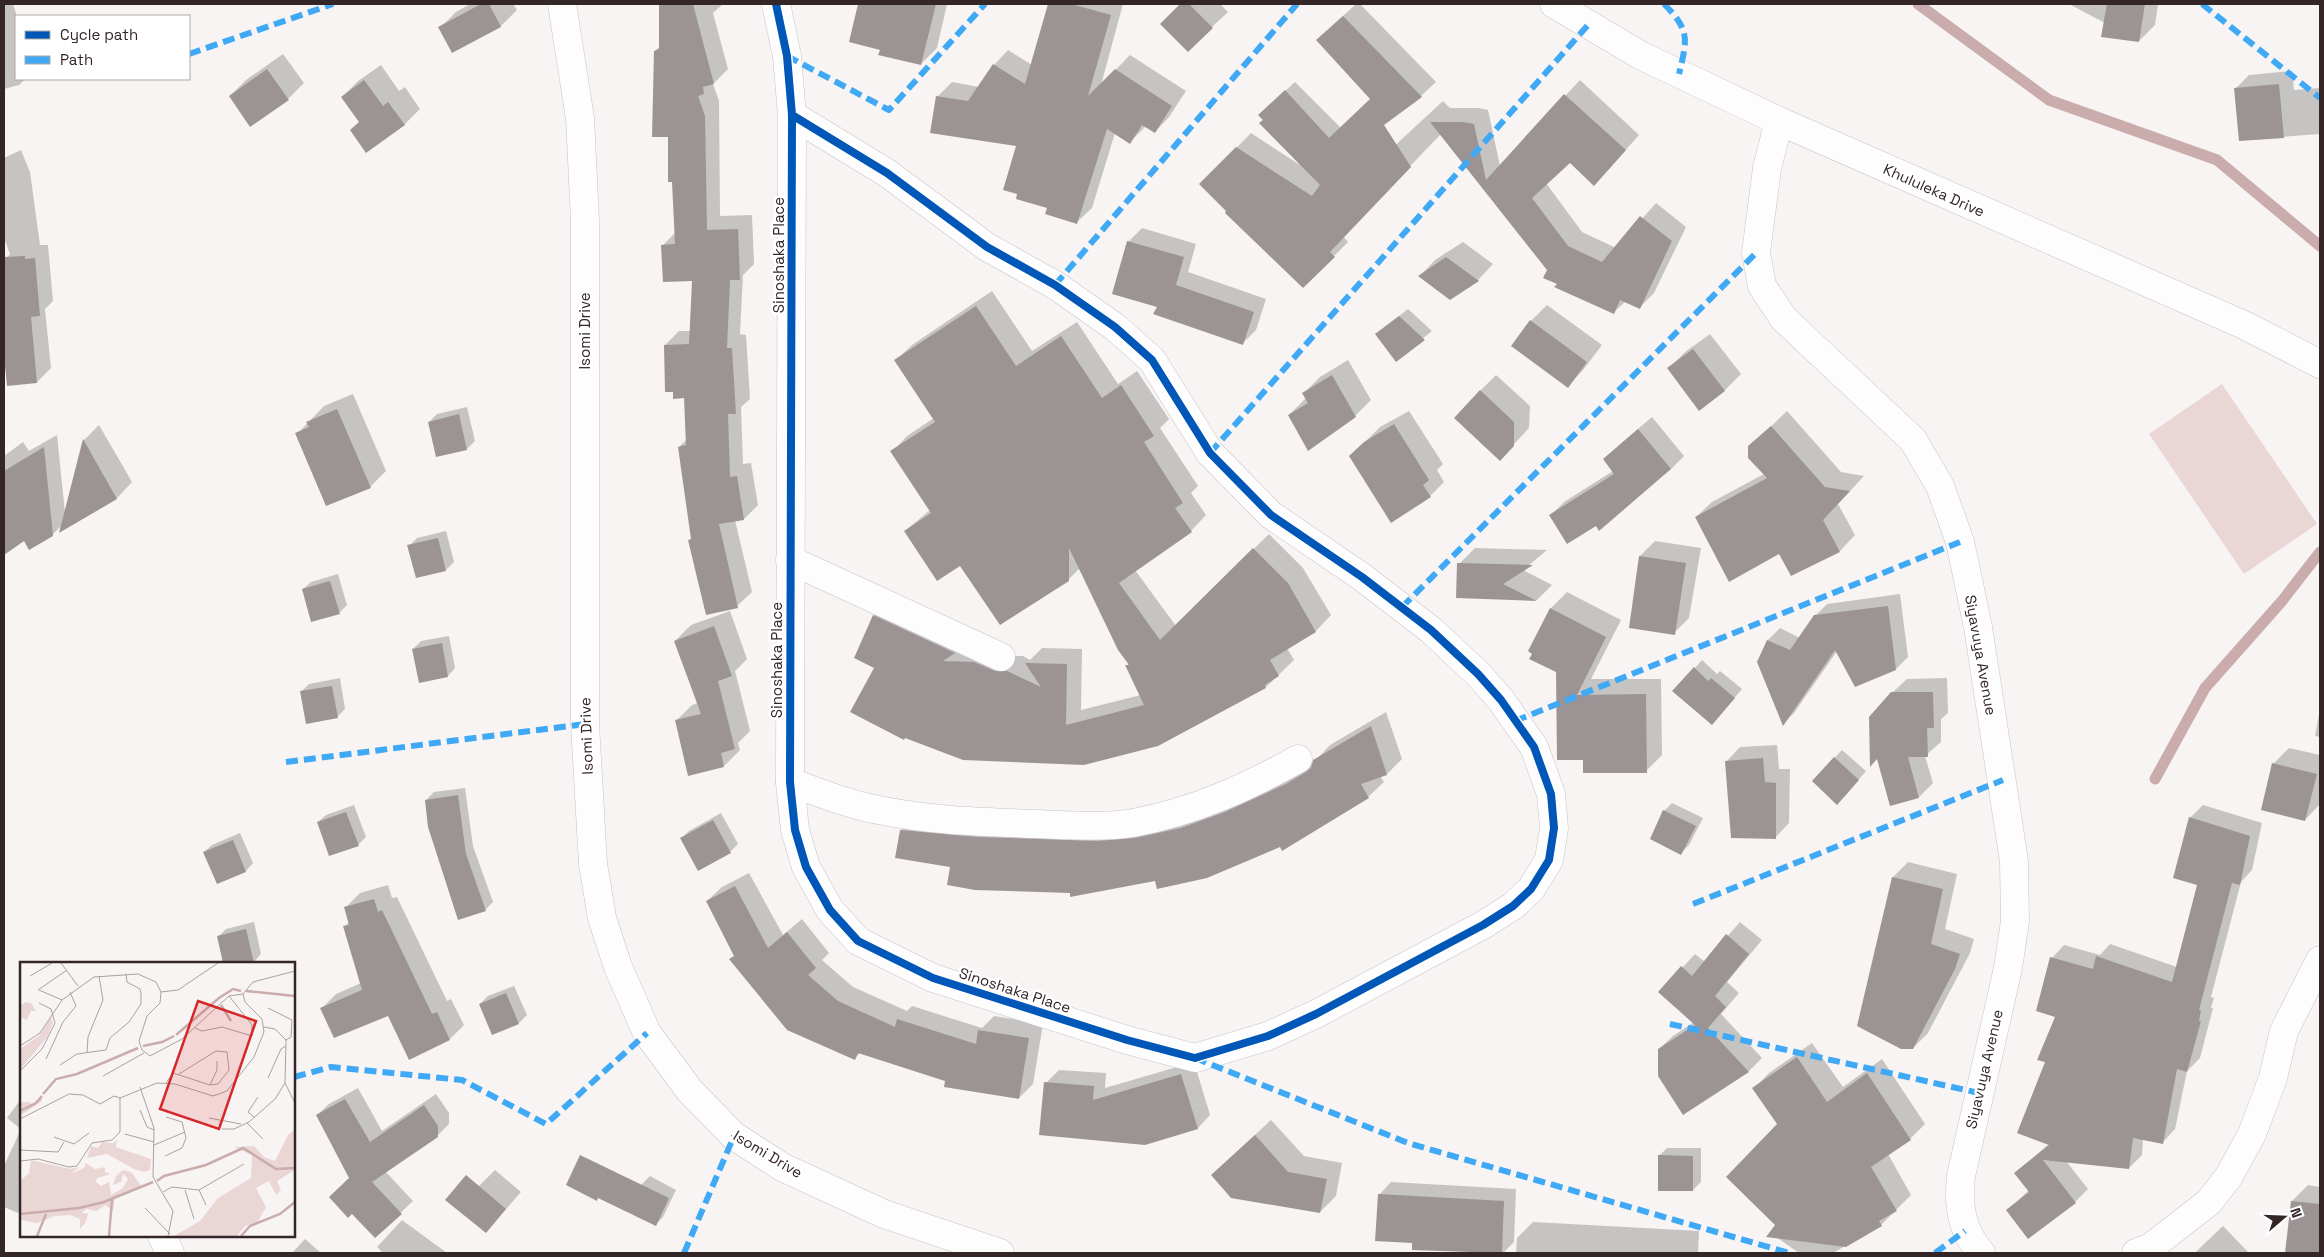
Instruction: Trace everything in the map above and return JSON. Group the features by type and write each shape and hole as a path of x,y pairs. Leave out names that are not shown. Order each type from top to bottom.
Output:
{"street":[{"name":"Isomi Drive","path":"562,4 580,118 585,221 585,734 593,864 602,918 618,967 646,1033 690,1091 734,1136 782,1167 884,1214 1000,1253"},
{"name":"Sinoshaka Place","path":"776,4 787,56 792,115 790,782 795,830 806,867 830,910 858,941 933,978 1127,1040 1196,1058 1268,1036 1316,1014 1483,925 1513,906 1531,889 1549,860 1554,828 1551,794 1534,747 1501,700 1478,674 1431,630 1362,577 1270,515 1210,453 1152,360 1115,327 1055,285 987,247 887,173 792,115"},
{"name":"Khululeka Drive","path":"1554,4 1640,55 1779,121 2244,325 2320,364"},
{"name":"Siyavuya Avenue","path":"1779,121 1767,168 1756,253 1762,286 1784,319 1913,440 1940,486 1960,542 1978,627 2014,860 2014,921 2008,968 1961,1176 1959,1203 1965,1231 1981,1253"},
{"path":"790,560 1001,657"},
{"path":"790,782 838,799 882,811 932,819 1063,825 1132,823 1179,812 1225,796 1298,759"},
{"path":"2136,1253 2151,1247 2208,1202 2229,1176 2252,1134 2273,1078 2284,1031 2320,960"},
{"path":"162,1237 170,1253"}],"shaded area":[{"path":"2222,384 2317,524 2244,574 2149,434"}],"building":[{"path":"481,4 489,4 501,27 452,53 438,27"},
{"path":"659,4 693,4 714,84 703,87 704,94 698,96 705,116 707,230 738,229 740,280 730,280 727,348 732,348 736,414 728,414 730,477 737,476 744,520 719,524 738,608 706,615 688,540 691,539 678,447 686,445 684,398 673,399 673,392 665,392 664,345 689,344 692,281 663,282 661,245 675,244 672,182 668,182 668,137 652,137 654,51 659,49"},
{"path":"858,4 936,4 921,65 878,55 880,50 849,42"},
{"path":"1048,4 1071,4 1111,15 1088,96 1115,69 1172,106 1155,133 1142,125 1130,144 1107,129 1077,224 1045,214 1047,208 1016,199 1017,194 1003,190 1016,146 930,133 936,96 968,101 993,64 1025,84"},
{"path":"1180,4 1189,4 1213,28 1188,52 1160,24"},
{"path":"2107,4 2145,4 2139,42 2101,37"},
{"path":"1343,16 1422,97 1384,125 1411,167 1330,252 1335,257 1303,288 1225,213 1226,211 1199,184 1236,147 1312,196 1320,185 1259,123 1263,120 1258,115 1285,90 1329,138 1370,99 1316,40"},
{"path":"267,69 289,100 250,127 229,96"},
{"path":"364,80 383,106 388,102 405,125 366,153 350,130 359,122 341,97"},
{"path":"2279,84 2284,138 2239,141 2234,88"},
{"path":"1564,94 1626,150 1594,186 1570,163 1532,198 1568,246 1602,262 1640,216 1672,241 1640,309 1620,300 1614,314 1554,287 1557,284 1543,278 1547,270 1430,122 1474,124 1486,180"},
{"path":"1127,241 1184,257 1176,285 1254,312 1243,345 1153,314 1157,307 1112,294"},
{"path":"25,256 25,259 35,258 40,316 31,317 37,383 7,386 4,354 4,257"},
{"path":"1446,257 1479,281 1450,300 1418,276"},
{"path":"976,306 1016,366 1061,336 1102,398 1121,385 1154,436 1144,442 1183,503 1175,508 1192,532 1119,583 1160,640 1253,548 1288,583 1316,632 1270,660 1279,676 1265,685 1266,688 1158,746 1084,765 963,760 905,738 904,740 850,712 874,668 854,658 873,615 955,653 943,661 974,662 995,671 1007,671 1041,687 1025,663 1067,664 1066,725 1144,705 1125,665 1129,665 1118,650 1069,548 1069,581 1000,625 960,566 937,581 904,531 931,513 890,451 935,422 894,360"},
{"path":"1399,316 1425,340 1396,362 1375,334"},
{"path":"1530,320 1587,362 1568,388 1511,346"},
{"path":"1693,349 1725,391 1699,411 1667,368"},
{"path":"1332,375 1356,417 1308,451 1288,415 1308,403 1302,393"},
{"path":"1480,390 1514,422 1514,446 1500,461 1454,418"},
{"path":"337,409 371,488 326,506 295,433 309,427 306,422"},
{"path":"459,414 467,450 436,457 428,422"},
{"path":"1394,424 1429,480 1423,485 1431,497 1391,523 1349,456 1364,442"},
{"path":"1771,426 1825,487 1850,491 1823,520 1840,552 1791,576 1779,554 1729,582 1695,517 1767,478 1748,458 1748,446"},
{"path":"1638,429 1671,469 1599,531 1596,526 1567,544 1549,515 1614,474 1603,459"},
{"path":"83,439 117,499 59,533"},
{"path":"44,447 53,536 29,550 24,541 4,555 4,471"},
{"path":"438,538 446,571 416,578 407,545"},
{"path":"1639,556 1686,563 1675,635 1629,628"},
{"path":"1457,563 1533,565 1503,584 1537,601 1456,598"},
{"path":"330,581 340,614 311,622 302,589"},
{"path":"1888,606 1896,670 1855,687 1835,650 1783,726 1757,662 1767,640 1790,650 1814,615"},
{"path":"1550,608 1606,637 1577,695 1646,694 1647,773 1583,773 1583,760 1557,760 1556,672 1529,659 1532,654 1528,651"},
{"path":"714,626 732,676 718,681 735,749 721,753 724,767 688,776 675,720 701,714 674,641"},
{"path":"442,643 448,677 419,683 412,649"},
{"path":"1694,667 1708,681 1711,678 1735,698 1712,725 1672,691"},
{"path":"332,686 338,718 306,724 300,691"},
{"path":"1891,692 1933,692 1934,728 1927,728 1928,757 1908,757 1919,798 1890,806 1877,759 1870,767 1869,717"},
{"path":"1371,726 1387,775 1361,784 1369,798 1282,851 1280,847 1207,878 1157,889 1155,881 1070,897 1070,893 975,890 947,885 950,867 895,858 900,830 977,837 1097,841 1135,838 1181,828 1225,812 1286,784 1311,768 1313,760"},
{"path":"1834,757 1859,780 1837,805 1812,781"},
{"path":"1763,758 1765,782 1776,783 1776,839 1731,838 1725,761"},
{"path":"2272,763 2317,774 2305,821 2261,810"},
{"path":"458,795 466,854 486,911 458,920 428,827 425,800"},
{"path":"1663,810 1696,826 1681,855 1650,839"},
{"path":"346,812 359,846 329,856 317,822"},
{"path":"2189,817 2250,836 2240,885 2232,883 2199,1010 2201,1011 2199,1021 2201,1021 2187,1072 2177,1069 2163,1144 2133,1138 2129,1169 2043,1160 2076,1203 2028,1239 2006,1210 2029,1192 2014,1173 2049,1145 2017,1133 2045,1062 2037,1060 2055,1017 2036,1011 2050,957 2093,969 2096,956 2172,982 2197,885 2173,878"},
{"path":"713,820 731,853 698,871 680,838"},
{"path":"233,840 246,872 217,884 203,852"},
{"path":"1892,877 1943,889 1931,944 1960,954 1955,969 1913,1049 1901,1049 1857,1026"},
{"path":"735,886 768,948 787,932 816,968 808,975 838,1001 895,1027 897,1019 976,1044 978,1030 1029,1038 1019,1099 944,1087 945,1081 858,1053 855,1060 787,1030 729,959 734,956 706,901"},
{"path":"374,899 378,912 382,910 432,1014 437,1012 450,1040 409,1060 388,1016 334,1038 320,1008 362,990 343,926 349,925 344,907"},
{"path":"246,929 254,962 223,962 217,936"},
{"path":"1726,934 1749,954 1715,996 1726,1007 1708,1028 1749,1072 1683,1115 1658,1076 1658,1049 1695,1025 1658,992 1681,966 1692,976"},
{"path":"506,993 519,1024 492,1035 479,1004"},
{"path":"1797,1057 1827,1102 1867,1073 1911,1140 1871,1167 1897,1211 1879,1221 1882,1226 1846,1247 1766,1237 1775,1225 1726,1177 1777,1124 1752,1088"},
{"path":"1181,1074 1198,1129 1145,1145 1039,1135 1044,1082 1094,1086 1093,1100"},
{"path":"345,1099 370,1142 424,1105 438,1126 438,1137 372,1182 402,1214 375,1238 352,1214 348,1218 329,1197 349,1178 316,1115"},
{"path":"1255,1135 1288,1172 1327,1179 1320,1213 1231,1198 1211,1175"},
{"path":"580,1155 669,1198 656,1226 598,1198 597,1201 566,1185"},
{"path":"1658,1155 1693,1156 1693,1191 1658,1191"},
{"path":"466,1175 506,1209 486,1233 445,1200"},
{"path":"1378,1194 1504,1201 1502,1253 1412,1250 1412,1243 1375,1241"},
{"path":"2291,1201 2320,1204 2320,1253 2285,1253"}],"waterway":[{"path":"1918,4 2049,100 2217,160 2320,246"},
{"path":"2155,779 2205,688 2282,601 2320,552"}],"marked path":[{"path":"190,54 333,4"},
{"path":"787,56 889,110 985,4"},
{"path":"1055,285 1297,4"},
{"path":"1664,4 1679,22 1685,36 1684,53 1679,74"},
{"path":"2202,4 2320,98"},
{"path":"1210,453 1588,25"},
{"path":"1402,607 1756,253"},
{"path":"1515,721 1960,542"},
{"path":"286,762 585,724"},
{"path":"1693,904 2003,780"},
{"path":"1670,1024 1979,1093"},
{"path":"295,1077 331,1067 462,1080 546,1124 647,1033"},
{"path":"1195,1058 1408,1143 1789,1253"},
{"path":"684,1253 734,1136"},
{"path":"1935,1253 1965,1231"}],"cycle path":[{"path":"776,4 787,56 792,115 790,782 795,830 806,867 830,910 858,941 933,978 1127,1040 1195,1058 1268,1036 1316,1014 1483,925 1513,906 1531,889 1549,860 1554,828 1551,794 1534,747 1501,700 1478,674 1431,630 1362,577 1271,515 1210,453 1152,360 1115,327 1055,285 987,247 887,173 792,115"}]}
